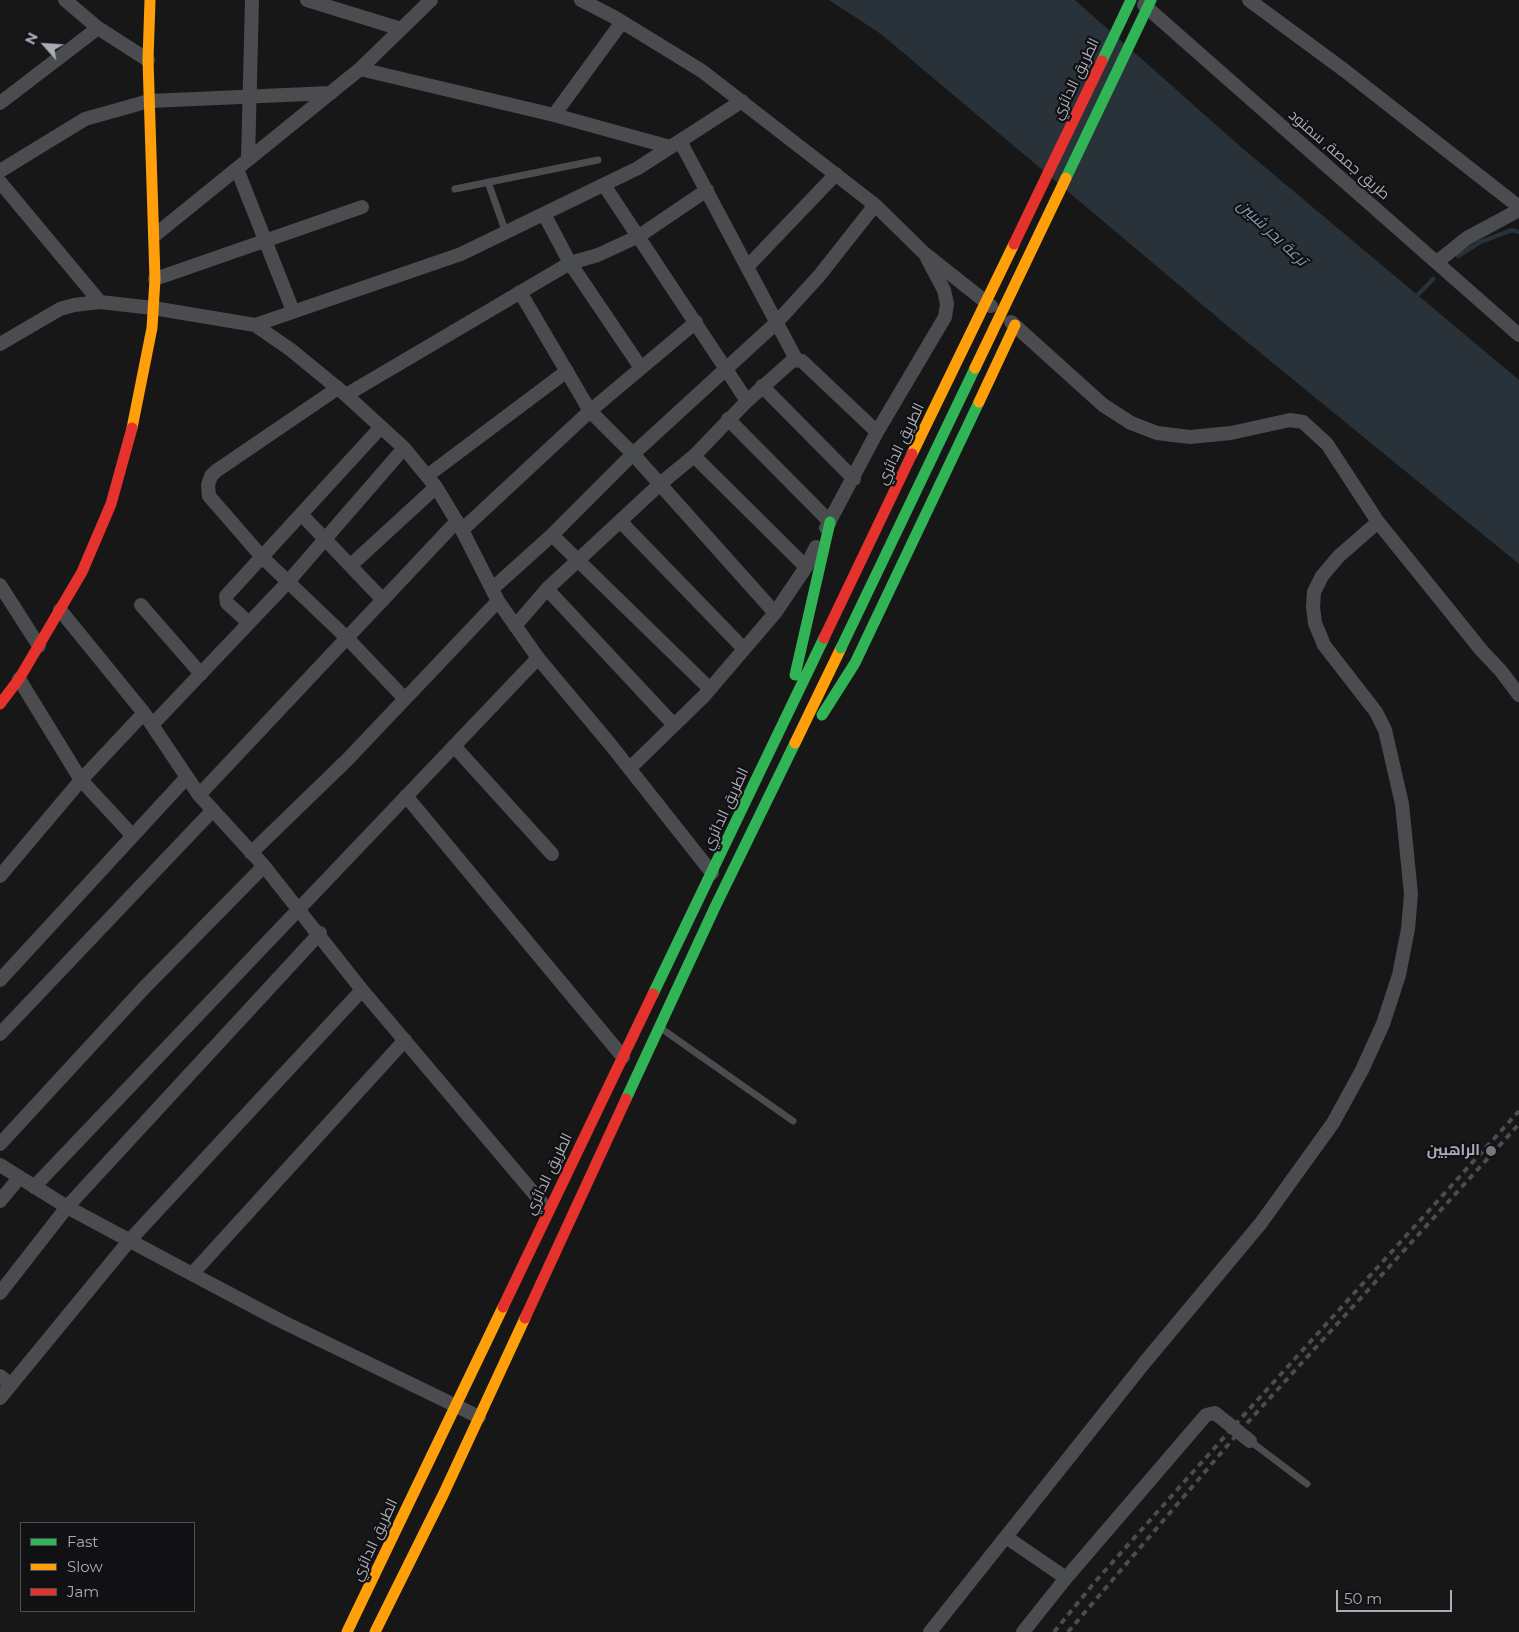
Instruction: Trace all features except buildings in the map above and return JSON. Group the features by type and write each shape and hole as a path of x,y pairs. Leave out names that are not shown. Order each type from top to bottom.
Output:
{"main road":[{"path":"0,704 19,679 82,572 111,504 137,412 146,368 153,308 156,235 149,100 150,0"},
{"name":"الطريق الدائري","path":"348,1632 548,1210 1131,0"},
{"path":"375,1632 479,1417 659,1028 799,734 1152,7"},
{"path":"799,734 826,711 855,663 1015,325"},
{"path":"785,720 830,522"}],"street":[{"path":"65,0 98,28 148,60"},
{"path":"252,0 249,96 243,164 266,240 293,312"},
{"path":"307,0 401,28"},
{"path":"156,235 360,69 431,0"},
{"path":"581,0 622,22 702,71 742,100 876,205 924,253 1015,325 1102,405 1131,423 1157,433 1190,437 1231,433 1290,420 1303,422 1327,444 1378,522 1482,651 1502,671 1519,695"},
{"name":"طريق جمصة, سمنود","path":"1139,0 1152,7 1519,335"},
{"path":"1152,7 1159,0"},
{"path":"1249,0 1344,70 1519,208 1468,238 1437,262"},
{"path":"554,115 622,22"},
{"path":"0,103 98,28"},
{"path":"360,69 675,144 707,190 796,359 802,361 878,432"},
{"path":"0,171 85,120 149,100 331,93"},
{"path":"255,325 461,254 638,168 742,100"},
{"path":"747,267 836,174"},
{"path":"0,182 100,302"},
{"path":"604,185 747,401"},
{"path":"405,699 348,638 287,583 209,496 208,485 212,476 342,392 570,263 598,255 638,236 707,190"},
{"path":"251,854 347,760 405,699 495,595 552,535 633,454 776,323 819,276 876,205"},
{"path":"154,279 362,207"},
{"path":"544,214 570,263 641,368"},
{"path":"630,768 710,689 775,613 806,567 878,432 945,316 947,304 944,290 924,253"},
{"path":"520,292 590,411 633,454 775,613"},
{"path":"0,344 60,309 74,305 100,302 153,308 255,325 342,392 404,448 431,482 460,526 495,595 538,658 630,768 712,873"},
{"path":"199,795 383,600 460,526 590,411 696,322"},
{"path":"515,626 547,589 660,484 694,456 762,386 796,359"},
{"path":"351,565 431,482 567,371"},
{"path":"762,386 854,479"},
{"path":"728,419 830,522"},
{"path":"249,623 227,602 226,598 381,427"},
{"path":"2,870 82,780 200,674 249,623 287,583 404,448"},
{"path":"694,456 806,567"},
{"path":"301,514 326,538 383,600"},
{"path":"620,521 744,649"},
{"path":"930,1632 1150,1355 1262,1223 1300,1172 1333,1123 1362,1070 1383,1024 1399,975 1408,929 1411,894 1402,804 1385,730 1376,712 1324,645 1315,623 1312,607 1314,592 1322,576 1339,556 1378,522"},
{"path":"552,535 710,689"},
{"path":"0,585 39,646"},
{"path":"547,589 674,725"},
{"path":"141,605 200,674"},
{"path":"60,610 148,719 199,795 212,811 264,866 320,933 362,990 548,1210"},
{"path":"34,1187 300,910 538,658"},
{"path":"19,679 82,780 132,835"},
{"path":"454,746 552,854"},
{"path":"0,980 187,777"},
{"path":"406,796 623,1057"},
{"path":"0,1034 212,811"},
{"path":"0,1144 143,989 264,866"},
{"path":"0,1293 67,1207 320,933"},
{"path":"0,1398 5,1380 129,1241 362,990"},
{"path":"192,1274 405,1040"},
{"path":"0,1165 67,1207 129,1241 280,1320 479,1417"},
{"path":"0,1201 19,1178"},
{"path":"1023,1632 1066,1578 1206,1415 1215,1414 1250,1441"},
{"path":"1006,1538 1066,1578"}],"lane":[{"path":"455,189 598,160"},
{"path":"488,182 506,233"},
{"path":"659,1028 793,1121"},
{"path":"1250,1441 1307,1484"}],"water":[{"name":"ترعة بحر شبين","path":"829,0 1075,0 1242,148 1519,380 1519,564 1230,328 881,34"}],"waterway":[{"path":"1458,256 1480,242 1512,230 1519,232"},
{"path":"1415,298 1433,279"}],"railway":[{"path":"1054,1632 1094,1583 1234,1426 1519,1111"},
{"path":"1068,1632 1239,1432 1519,1124"}],"traffic: fast":[{"path":"1102,61 1131,0"},
{"path":"1066,178 1151,0"},
{"path":"841,648 975,368"},
{"path":"822,715 855,663 979,402"},
{"path":"795,675 830,522"},
{"path":"653,994 824,638"},
{"path":"626,1099 715,907 795,743"}],"traffic: slow":[{"path":"132,428 152,328 155,279 148,60 150,0"},
{"path":"975,368 1066,178"},
{"path":"912,454 1014,244"},
{"path":"979,402 1015,325"},
{"path":"795,743 841,648"},
{"path":"347,1632 503,1307"},
{"path":"375,1632 443,1495 525,1318"}],"traffic: jam":[{"path":"1014,244 1102,61"},
{"path":"0,704 19,679 82,572 111,504 132,428"},
{"path":"824,638 912,454"},
{"path":"503,1307 653,994"},
{"path":"525,1318 626,1099"}],"place":[{"name":"الراهبين","path":"1491,1151"}]}
